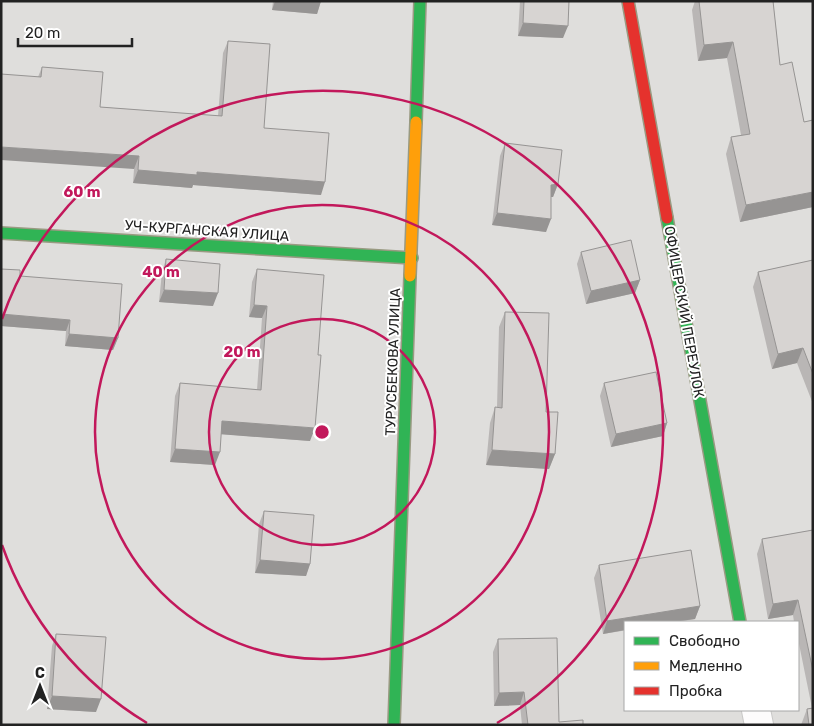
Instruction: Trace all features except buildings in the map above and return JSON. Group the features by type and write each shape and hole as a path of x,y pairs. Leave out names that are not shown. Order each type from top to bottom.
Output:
{"street":[{"name":"ТУРУСБЕКОВА УЛИЦА","path":"394,725 420,1"},
{"name":"ОФИЦЕРСКИЙ ПЕРЕУЛОК","path":"628,1 740,621"},
{"name":"УЧ-КУРГАНСКАЯ УЛИЦА","path":"1,233 412,258"},
{"path":"756,711 759,725"}],"shaded area":[{"path":"1,1 813,1 813,725 1,725"}],"traffic: fast":[{"path":"416,122 420,1"},
{"path":"667,218 740,621"},
{"path":"1,233 412,258"},
{"path":"394,725 410,276"}],"traffic: slow":[{"path":"410,276 416,122"}],"traffic: jam":[{"path":"628,1 667,218"}]}
